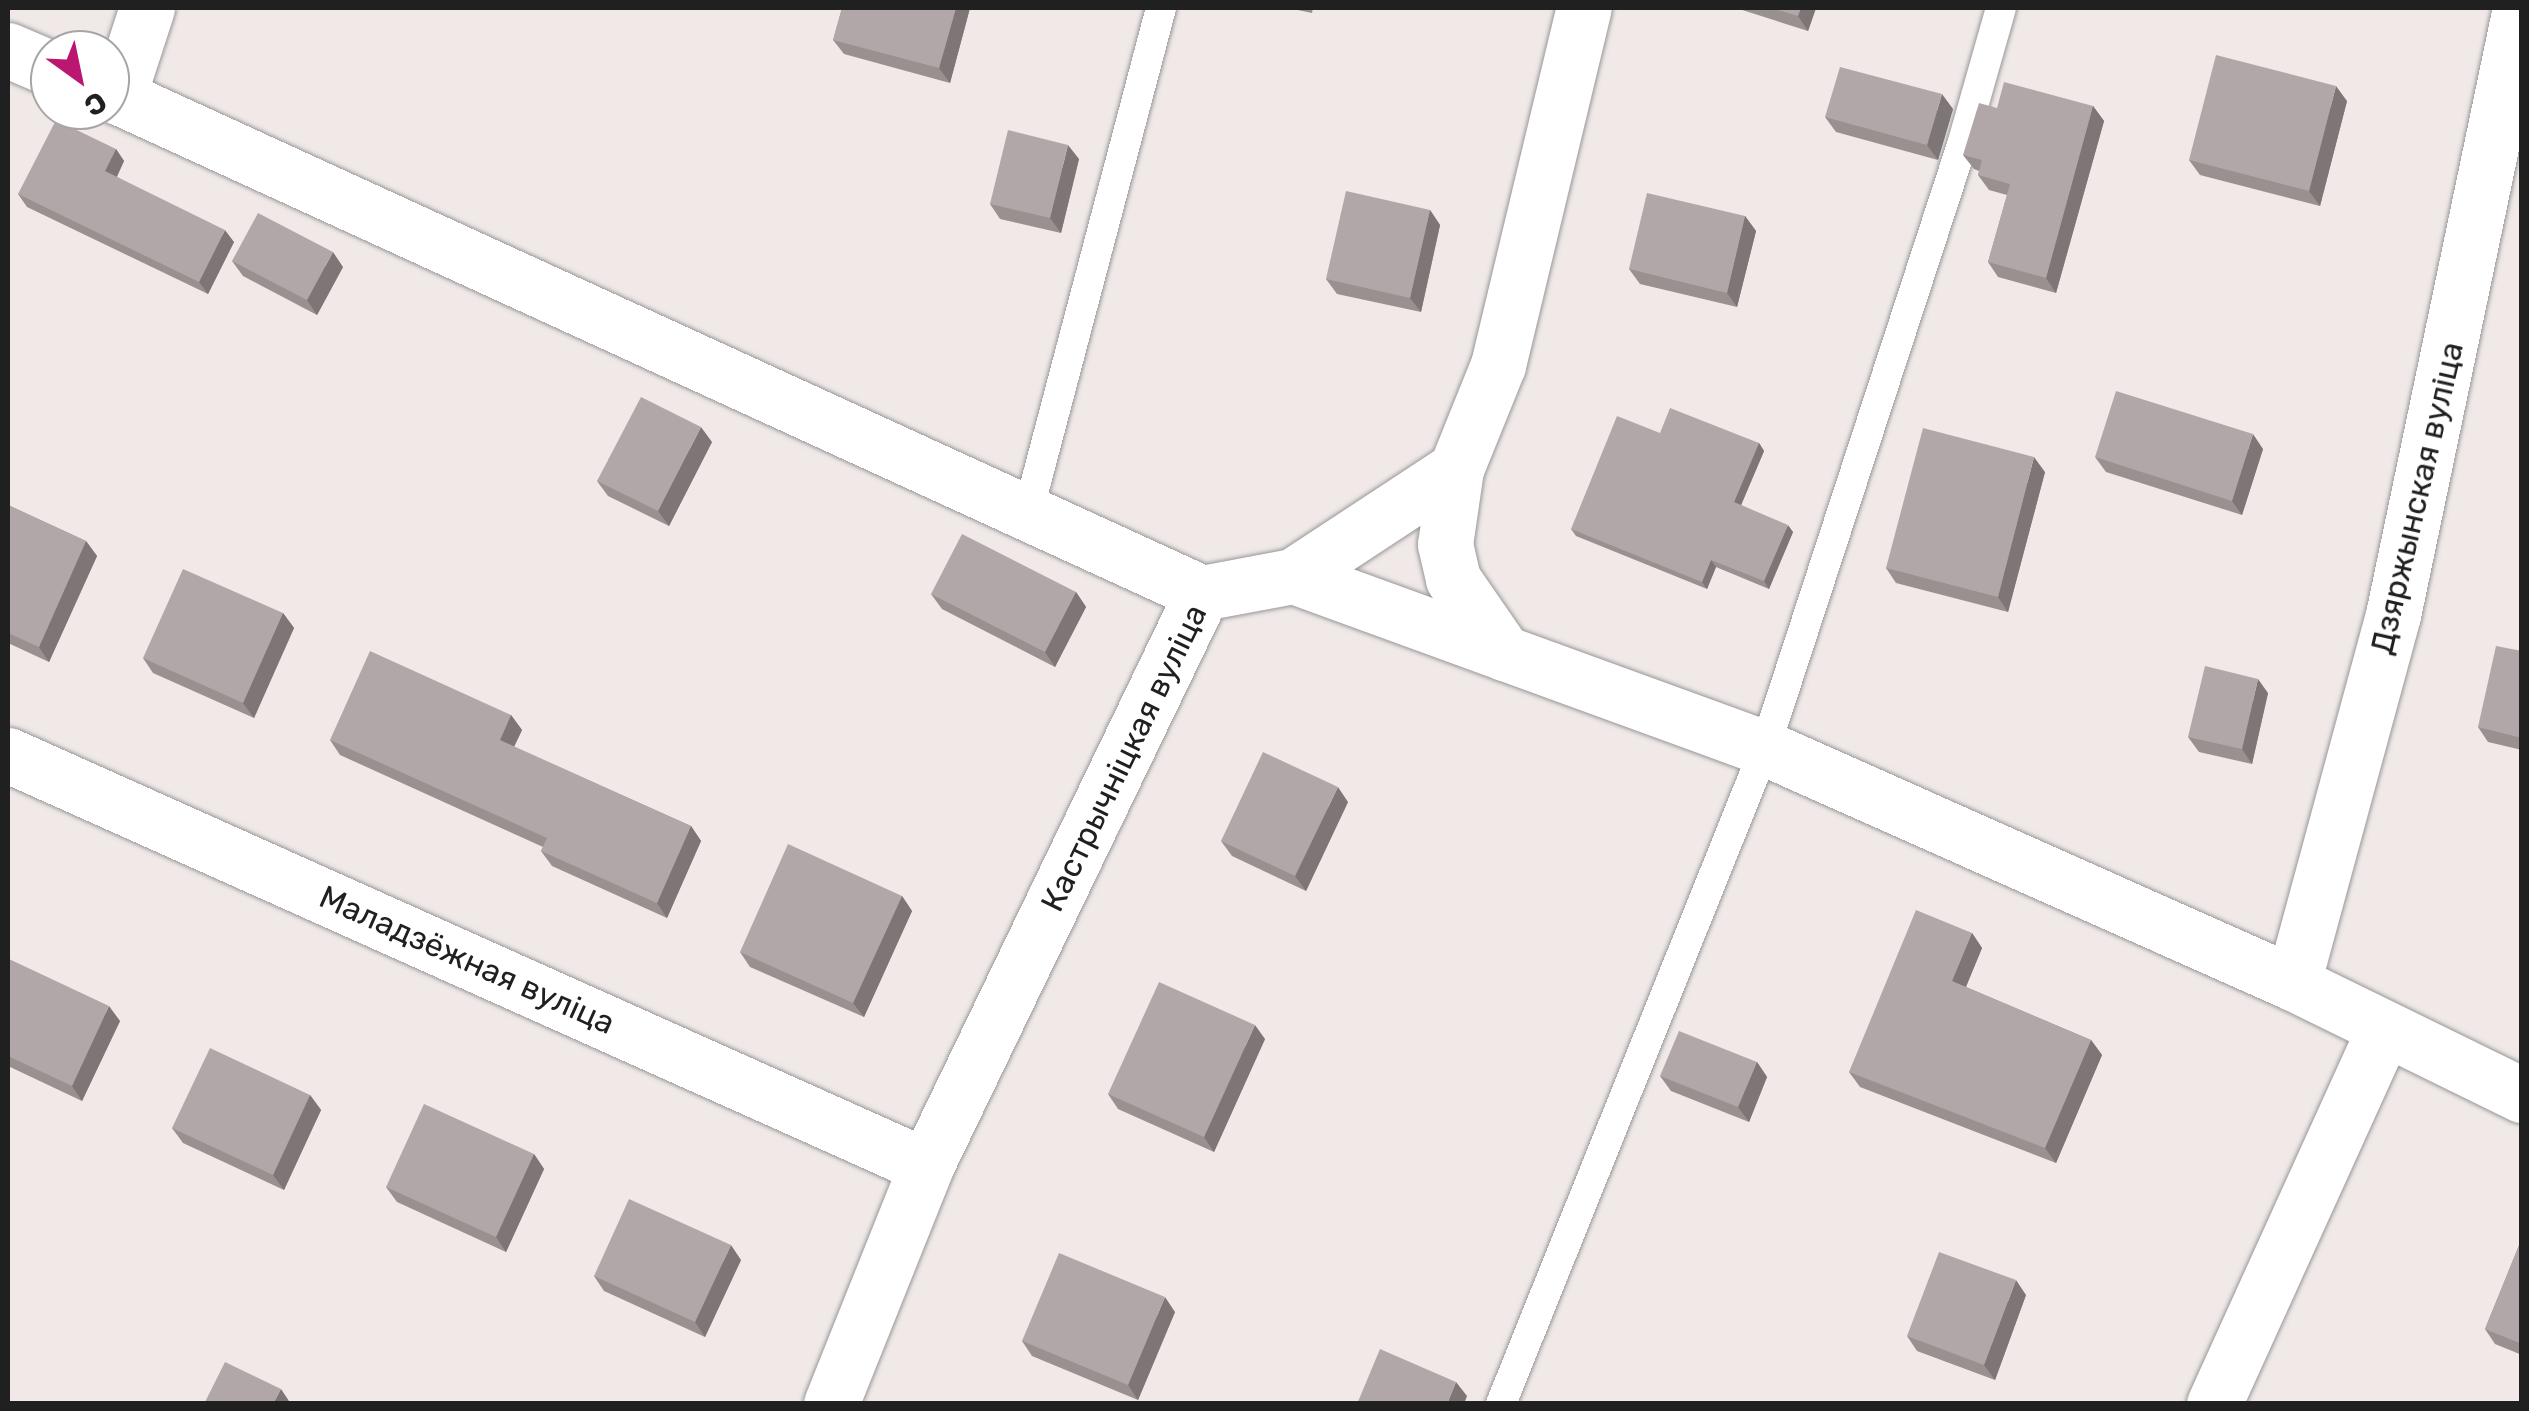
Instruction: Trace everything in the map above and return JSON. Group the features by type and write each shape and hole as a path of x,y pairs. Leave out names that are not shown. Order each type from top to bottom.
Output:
{"street":[{"path":"130,52 146,8"},
{"path":"1504,653 1453,579 1445,544 1456,469 1498,365 1584,8"},
{"name":"Дзяржынская вуліца","path":"2293,983 2393,615 2520,8"},
{"path":"130,102 1202,593"},
{"name":"Кастрычніцкая вуліца","path":"831,1404 926,1166 1202,593 1293,576 1456,469"},
{"path":"1293,576 1765,748 2293,983 2384,1032 2522,1096"},
{"name":"Маладзёжная вуліца","path":"8,755 926,1166"},
{"path":"2214,1404 2384,1032"}],"lane":[{"path":"1027,516 1162,8"},
{"path":"1501,1404 1765,748 1962,146 2000,8"}],"building":[{"path":"842,8 956,8 939,68 833,40"},
{"path":"1771,8 1801,8 1798,16"},
{"path":"2216,55 2336,86 2309,191 2189,160"},
{"path":"1840,67 1942,94 1927,145 1825,117"},
{"path":"2004,82 2093,106 2046,278 1988,262 2010,184 1978,175 1982,160 1963,155 1979,103 1997,108"},
{"path":"51,130 77,130 116,149 105,171 225,230 199,282 18,194"},
{"path":"1008,130 1068,145 1050,218 990,204"},
{"path":"1346,191 1430,210 1410,298 1326,279"},
{"path":"1647,193 1745,216 1727,293 1629,269"},
{"path":"258,213 333,252 307,300 232,261"},
{"path":"2116,391 2253,434 2232,501 2095,457"},
{"path":"641,397 701,427 658,511 597,481"},
{"path":"1670,408 1759,443 1734,502 1788,525 1764,581 1711,560 1702,582 1571,529 1617,416 1660,433"},
{"path":"1923,428 2034,457 1998,597 1886,568"},
{"path":"8,505 86,541 39,647 8,633"},
{"path":"962,534 1076,592 1045,652 931,594"},
{"path":"183,569 283,613 243,703 143,658"},
{"path":"2496,646 2522,651 2522,738 2478,727"},
{"path":"370,651 511,715 500,740 691,826 657,903 541,851 547,838 330,740"},
{"path":"2205,666 2258,679 2242,749 2188,737"},
{"path":"1263,752 1338,787 1295,876 1221,841"},
{"path":"788,844 902,896 853,1003 740,952"},
{"path":"1916,910 1972,933 1952,981 2091,1040 2045,1148 1849,1072"},
{"path":"9,959 109,1006 72,1086 8,1056"},
{"path":"1159,982 1255,1025 1204,1137 1108,1094"},
{"path":"1679,1031 1757,1062 1738,1107 1660,1076"},
{"path":"210,1048 310,1095 273,1175 172,1128"},
{"path":"424,1104 534,1154 496,1237 386,1187"},
{"path":"629,1199 731,1245 695,1322 594,1276"},
{"path":"2522,1238 2522,1344 2485,1329"},
{"path":"1939,1252 2016,1280 1984,1365 1907,1336"},
{"path":"1059,1253 1165,1297 1128,1385 1022,1341"},
{"path":"1380,1349 1456,1382 1447,1404 1357,1404"},
{"path":"225,1362 281,1389 273,1404 204,1404"}]}
